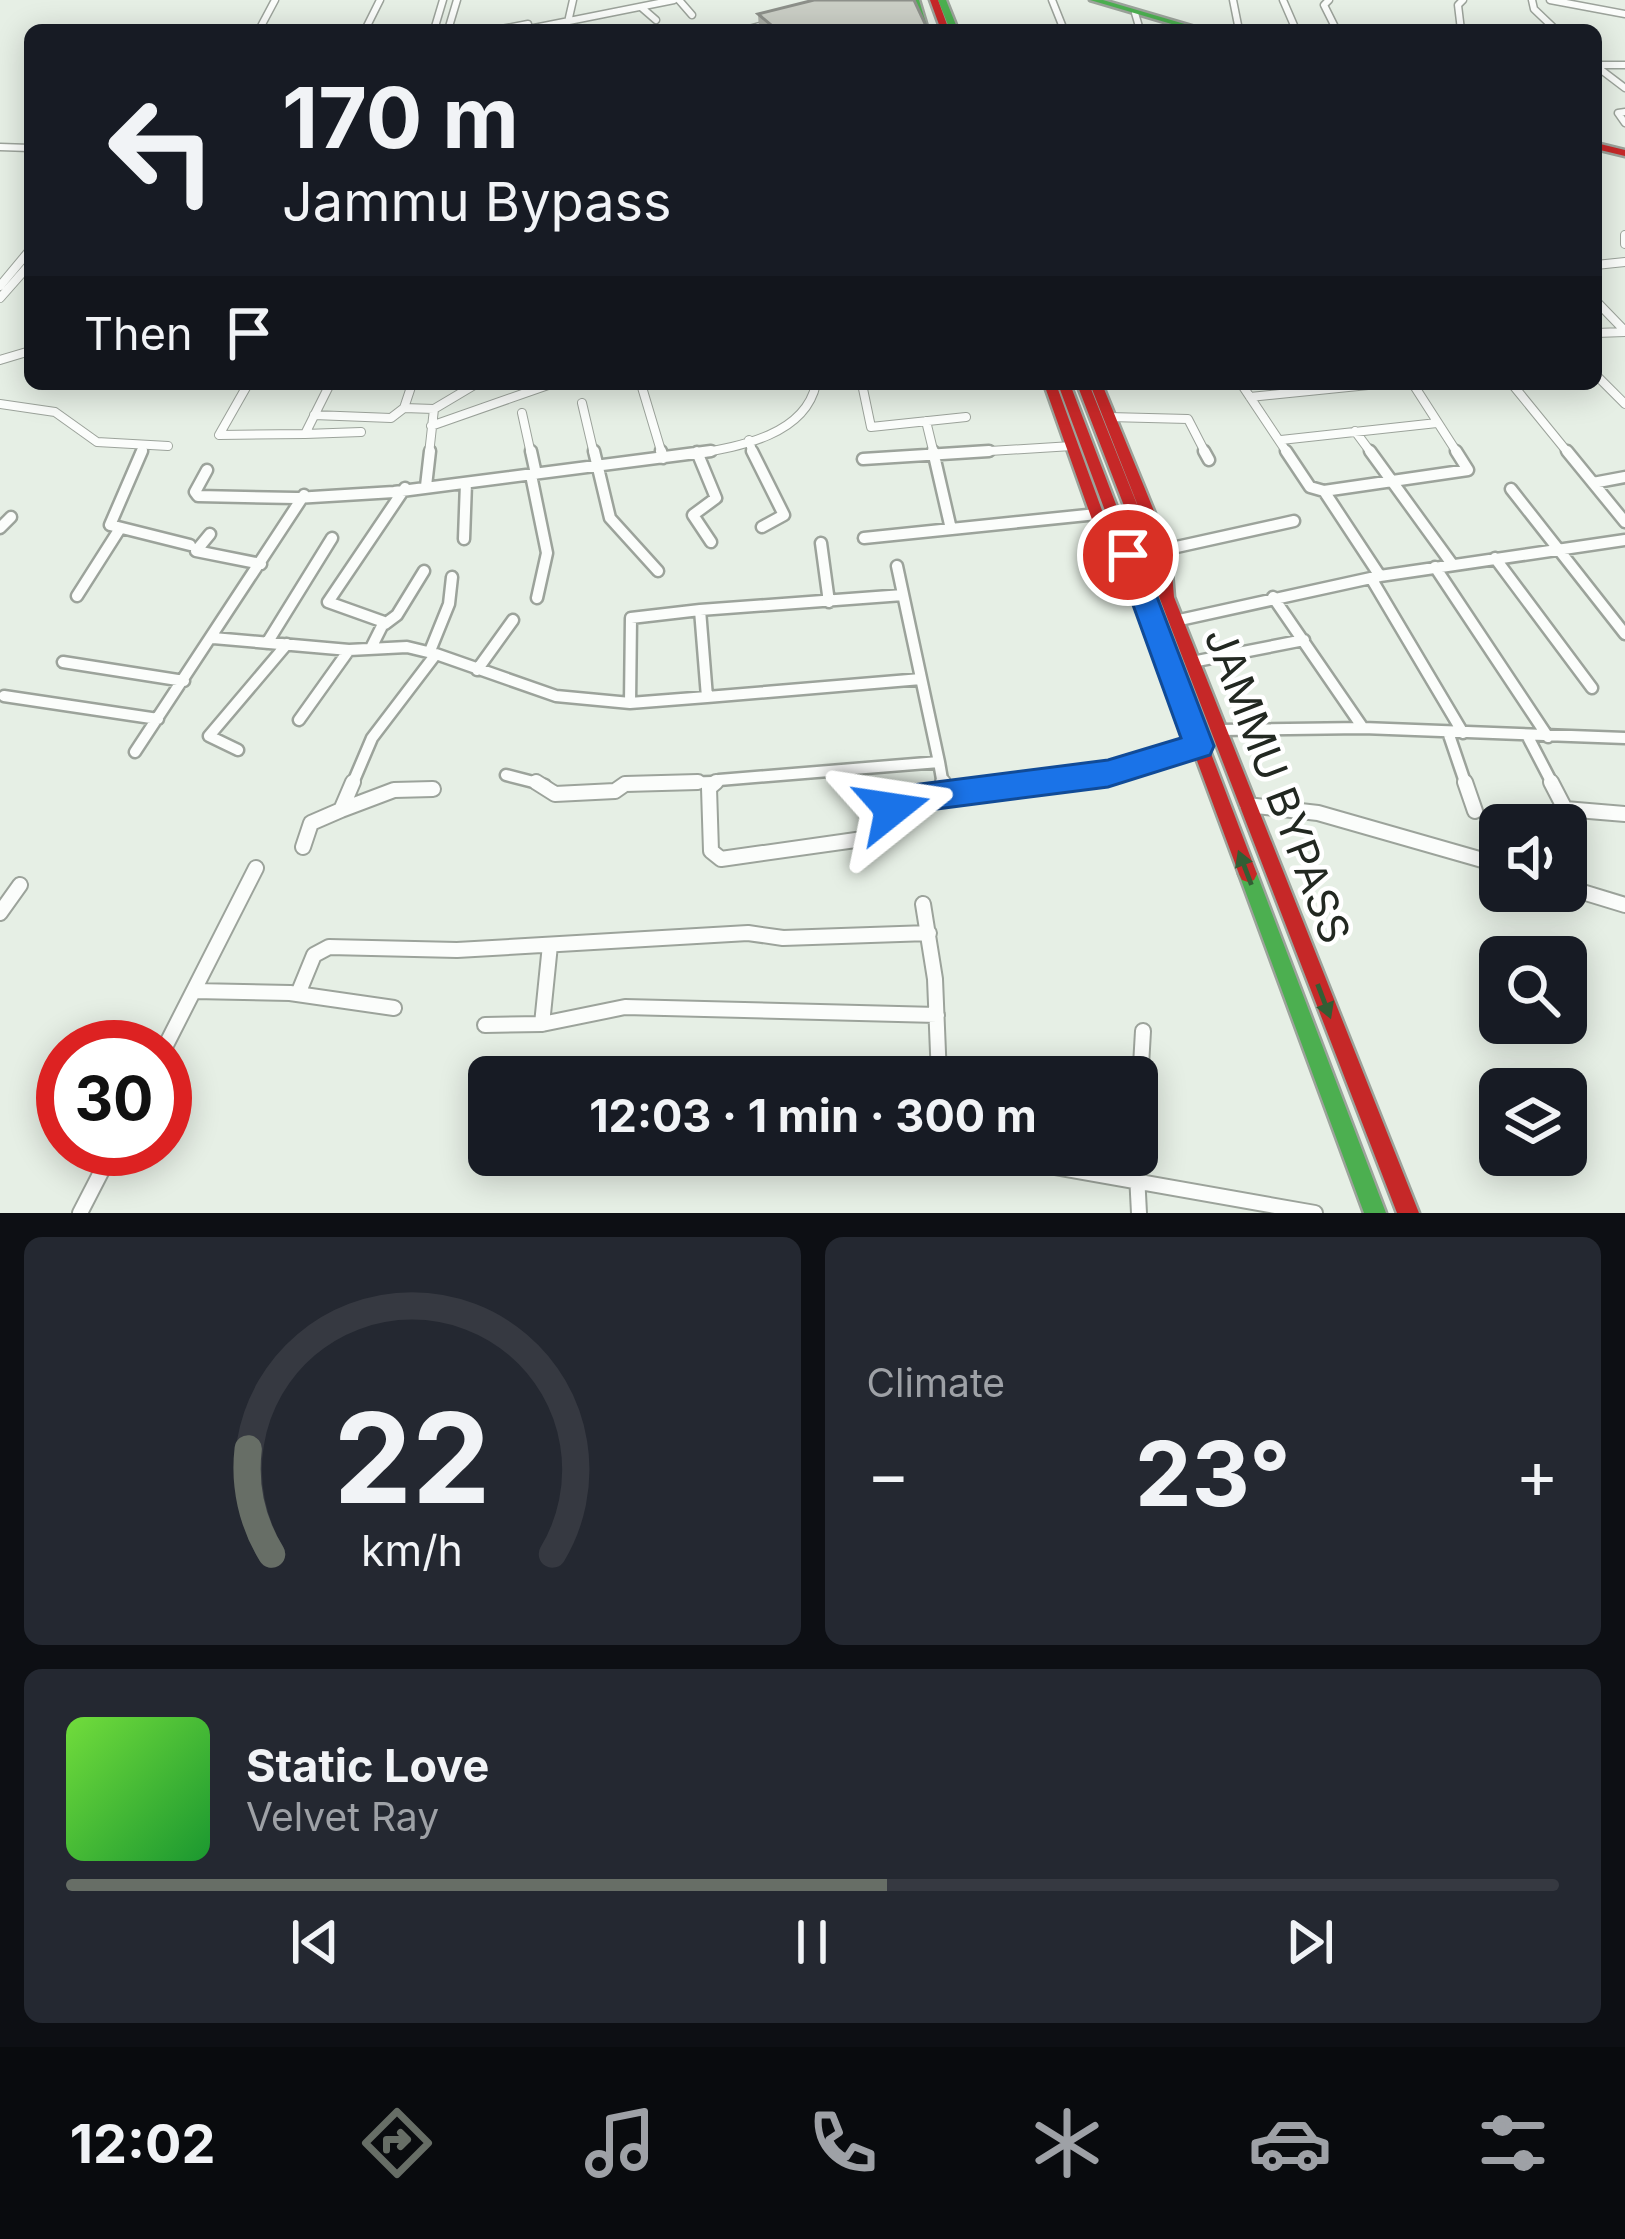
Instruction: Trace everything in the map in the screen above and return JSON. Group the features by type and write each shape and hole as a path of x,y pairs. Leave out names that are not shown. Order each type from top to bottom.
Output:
{"main road":[{"path":"1094,0 1138,22"},
{"path":"1052,390 1113,559 1144,598"},
{"name":"JAMMU BYPASS","path":"1066,390 1375,1213"},
{"name":"JAMMU BYPASS","path":"1085,390 1408,1213"},
{"path":"1098,390 1163,550 1170,583 1168,601"}],"street":[{"path":"569,19 573,0"},
{"path":"549,24 676,0 692,15"},
{"path":"1532,0 1534,10 1549,24"},
{"path":"1550,0 1620,16"},
{"path":"1607,0 1620,16"},
{"path":"583,16 621,2 642,3 656,20"},
{"path":"1363,12 1371,24"},
{"path":"1376,12 1382,24"},
{"path":"536,24 569,19"},
{"path":"1602,58 1606,65"},
{"path":"1602,65 1625,65"},
{"path":"1625,112 1618,116 1625,122"},
{"path":"0,286 24,257"},
{"path":"1602,264 1625,262"},
{"path":"1612,263 1625,274"},
{"path":"0,273 24,268"},
{"path":"0,298 24,271"},
{"path":"1602,307 1625,332"},
{"path":"1602,381 1625,404"},
{"path":"245,390 219,435 362,432"},
{"path":"305,434 327,390"},
{"path":"314,415 391,418 404,408 410,390"},
{"path":"404,408 434,409 466,390"},
{"path":"430,426 534,390"},
{"path":"643,390 663,458"},
{"path":"207,470 195,492 198,496 304,496 534,475 663,458 748,440 803,416 811,408 815,390"},
{"path":"863,390 871,427 966,417"},
{"path":"1245,390 1310,487 1324,491 1468,470 1417,390"},
{"path":"1250,397 1273,390"},
{"path":"1517,390 1625,522"},
{"path":"582,403 610,518 658,571"},
{"path":"0,420 4,405 55,412 97,442 168,446"},
{"path":"426,486 434,409"},
{"path":"522,413 547,553 536,598"},
{"path":"1109,417 1188,419 1209,460"},
{"path":"926,422 951,530"},
{"path":"1281,440 1437,423"},
{"path":"1355,431 1452,564"},
{"path":"748,440 784,515 762,527"},
{"path":"144,446 110,521 119,530 190,545"},
{"path":"862,459 1072,446"},
{"path":"698,452 716,499 693,514 711,542"},
{"path":"1593,483 1625,477"},
{"path":"464,539 466,483"},
{"path":"385,623 328,602 405,488"},
{"path":"1511,489 1625,634"},
{"path":"1324,491 1376,577 1455,732 1475,811"},
{"path":"135,752 304,496"},
{"path":"864,538 1097,514"},
{"path":"0,528 11,517"},
{"path":"1163,550 1294,521"},
{"path":"77,596 119,530"},
{"path":"210,534 196,551 261,564"},
{"path":"267,643 332,538"},
{"path":"1175,621 1376,577 1625,540"},
{"path":"821,543 829,602"},
{"path":"1495,559 1592,688"},
{"path":"897,566 945,794"},
{"path":"1436,567 1548,737"},
{"path":"370,648 424,571"},
{"path":"341,810 372,738 433,652 449,604 452,577"},
{"path":"630,703 627,629 632,616 903,595"},
{"path":"1273,597 1363,728"},
{"path":"700,610 707,698"},
{"path":"477,670 513,620"},
{"path":"213,638 433,652 477,670 597,703 921,680"},
{"path":"1192,662 1304,640"},
{"path":"238,750 208,736 287,644"},
{"path":"299,720 349,650"},
{"path":"63,662 184,681"},
{"path":"4,696 158,719"},
{"path":"1218,730 1363,728 1625,738"},
{"path":"1528,737 1565,809 1625,814"},
{"path":"712,782 711,851 721,859 884,836 896,828 895,801 1108,773 1199,746"},
{"path":"506,775 543,784 556,794 615,791 625,784 712,782 939,762"},
{"path":"303,848 311,823 394,790 433,789"},
{"path":"1247,805 1318,813 1479,859"},
{"path":"178,1020 256,868"},
{"path":"0,913 20,885"},
{"path":"1587,893 1625,905"},
{"path":"923,904 938,1056"},
{"path":"298,994 322,947 458,950 748,933 783,938 928,933"},
{"path":"542,1024 550,945"},
{"path":"194,991 298,994 394,1008"},
{"path":"485,1025 542,1024 625,1006 937,1016"},
{"path":"1142,1056 1143,1031"},
{"path":"80,1213 99,1176"},
{"path":"1093,1176 1315,1213"},
{"path":"1135,1176 1139,1213"}],"building":[{"path":"814,0 914,0 925,24 770,24 758,14"}],"traffic: fast":[{"path":"915,0 922,24"},
{"path":"942,0 952,24"},
{"path":"1094,0 1180,24"},
{"path":"1248,874 1375,1213"}],"traffic: jam":[{"path":"934,0 943,24"},
{"path":"1602,147 1625,153"},
{"path":"1052,390 1113,559 1138,591"},
{"path":"1066,390 1248,874"},
{"path":"1085,390 1408,1213"},
{"path":"1098,390 1163,550 1168,595"}],"route":[{"path":"892,809 897,800 1108,773 1199,746 1128,555"}]}
